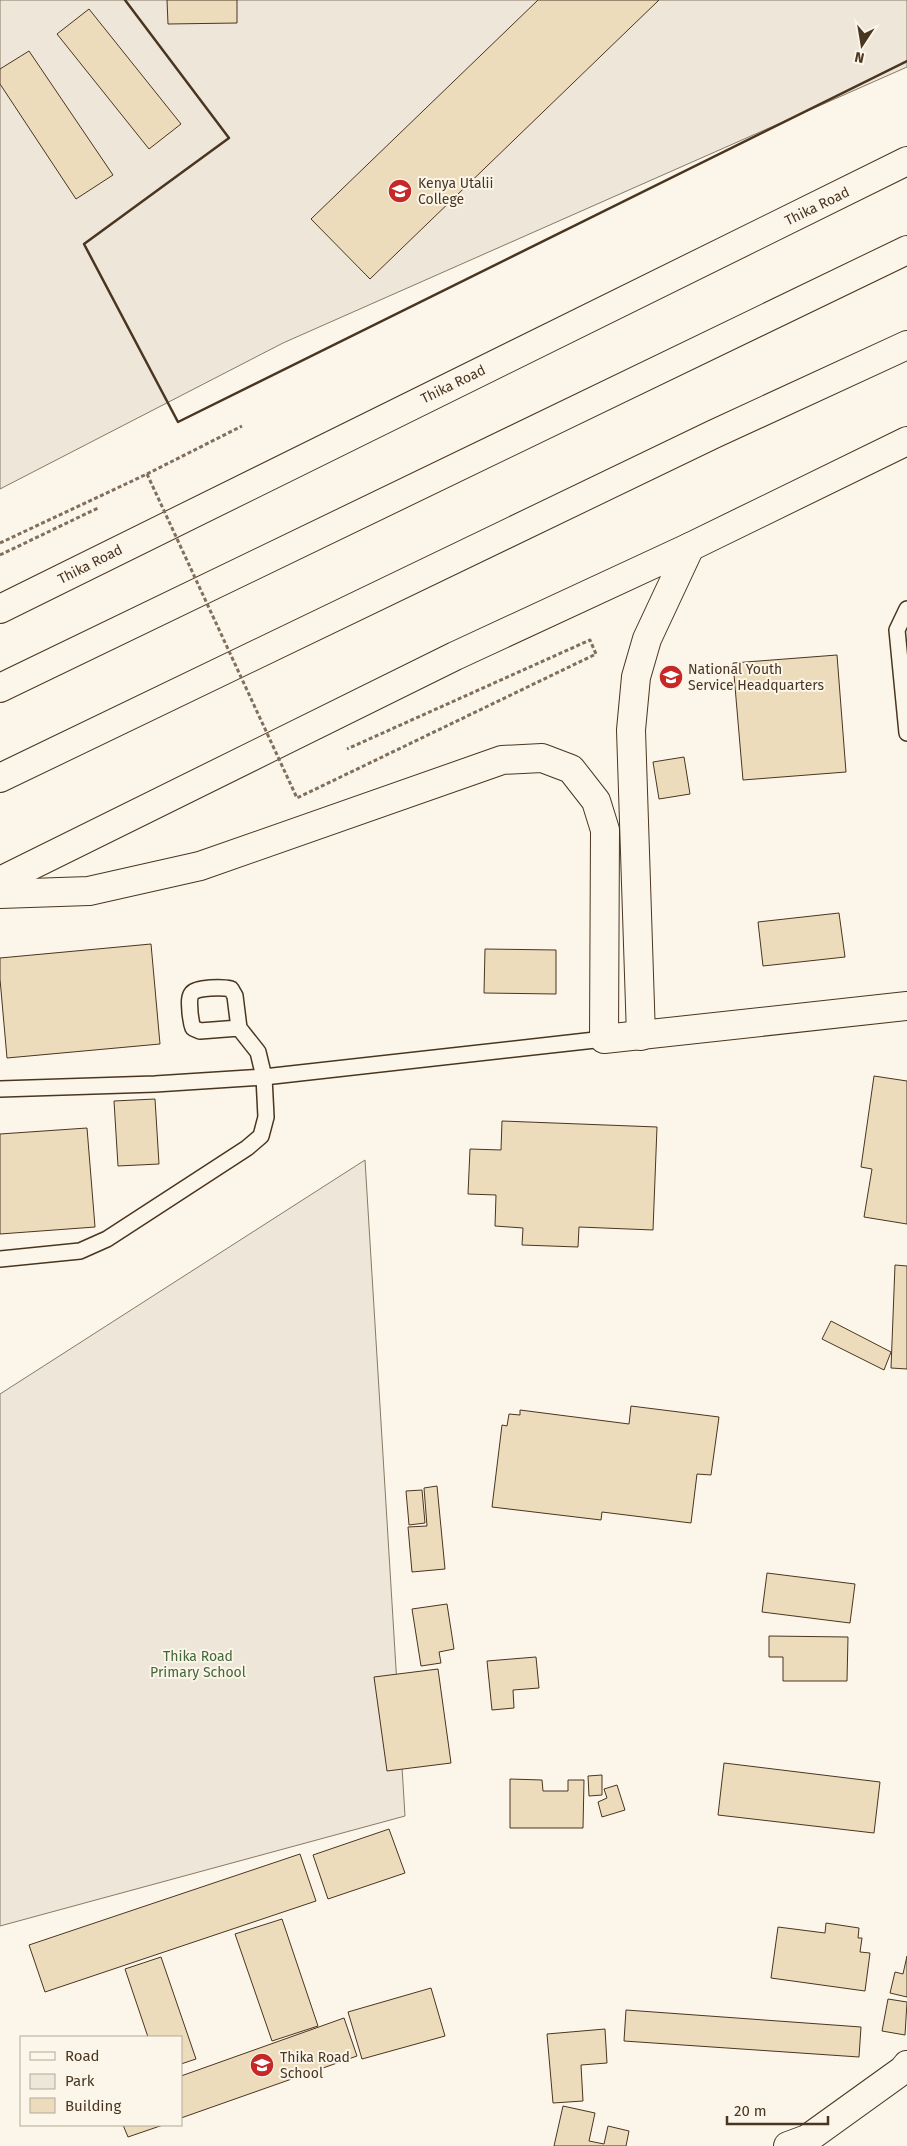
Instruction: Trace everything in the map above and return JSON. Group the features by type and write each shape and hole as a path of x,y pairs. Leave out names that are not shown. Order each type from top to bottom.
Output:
{"main road":[{"name":"Thika Road","path":"0,609 907,161"},
{"path":"0,688 907,250"},
{"path":"0,778 705,438 907,345"},
{"path":"0,881 455,656 690,546 907,441"},
{"path":"641,1036 632,721 636,676 647,639 690,546"},
{"path":"0,894 89,891 200,866 502,760 542,758 570,769 596,801 605,830 604,1039 907,1006"},
{"path":"788,2146 807,2138 903,2070 907,2065"}],"lane":[{"path":"907,609 897,630 907,733"},
{"path":"0,1259 80,1252 107,1239 247,1148 261,1136 266,1117 264,1077 258,1052 238,1028"},
{"path":"0,1089 155,1084 264,1077 604,1039"}],"path":[{"path":"0,543 147,474 242,426"},
{"path":"147,474 297,798 596,654 590,640 347,749"},
{"path":"0,556 98,508"}],"green space":[{"name":"Kenya Utalii College","path":"0,0 907,0 907,67 283,343 0,489"},
{"name":"Thika Road Primary School","path":"365,1160 405,1816 0,1926 0,1394"}],"building":[{"path":"167,0 237,0 237,23 168,24"},
{"path":"538,0 659,0 370,279 311,219"},
{"path":"89,9 181,124 149,149 57,34"},
{"path":"29,51 113,175 76,199 0,84 0,69"},
{"path":"837,655 846,772 743,780 733,663"},
{"path":"684,757 690,794 659,799 653,762"},
{"path":"839,913 845,957 763,966 758,922"},
{"path":"151,944 160,1044 7,1058 0,958"},
{"path":"485,949 556,950 556,994 484,993"},
{"path":"874,1076 907,1081 907,1224 864,1217 872,1169 861,1167"},
{"path":"155,1099 159,1164 118,1166 114,1101"},
{"path":"502,1121 657,1127 653,1230 579,1227 578,1247 522,1245 523,1228 495,1226 496,1195 468,1194 470,1149 501,1150"},
{"path":"87,1128 95,1227 0,1234 0,1134"},
{"path":"895,1265 907,1266 907,1369 891,1368"},
{"path":"831,1321 891,1352 884,1370 822,1339"},
{"path":"631,1406 719,1417 711,1475 697,1474 691,1523 602,1512 601,1520 492,1507 502,1425 507,1426 509,1414 520,1415 520,1410 629,1424"},
{"path":"437,1486 445,1569 412,1572 408,1527 427,1526 424,1488"},
{"path":"422,1490 425,1523 409,1525 406,1491"},
{"path":"767,1573 855,1584 850,1623 762,1612"},
{"path":"447,1604 454,1649 439,1652 441,1663 421,1666 412,1609"},
{"path":"769,1636 848,1637 847,1681 783,1681 783,1657 769,1657"},
{"path":"536,1657 539,1688 513,1690 514,1708 492,1710 487,1661"},
{"path":"438,1669 451,1763 387,1771 374,1677"},
{"path":"724,1763 880,1782 874,1833 718,1815"},
{"path":"602,1775 602,1795 589,1796 588,1776"},
{"path":"510,1779 542,1780 543,1791 568,1791 568,1780 584,1780 583,1828 510,1828"},
{"path":"617,1785 625,1810 602,1817 598,1802 607,1798 604,1789"},
{"path":"389,1829 405,1873 328,1899 313,1855"},
{"path":"300,1854 316,1901 45,1992 29,1945"},
{"path":"282,1919 318,2026 272,2041 235,1934"},
{"path":"826,1923 859,1928 858,1938 862,1938 860,1952 870,1953 865,1991 771,1978 778,1927 825,1933"},
{"path":"907,1956 907,1997 890,1993 895,1972 903,1974"},
{"path":"161,1957 196,2059 182,2064 182,2036 148,2036 125,1969"},
{"path":"431,1988 445,2036 362,2059 348,2012"},
{"path":"888,1999 907,2002 905,2035 882,2031"},
{"path":"626,2010 861,2027 859,2057 624,2041"},
{"path":"344,2018 357,2056 182,2118 182,2076"},
{"path":"605,2029 607,2063 581,2065 583,2101 553,2103 547,2034"},
{"path":"563,2106 595,2113 589,2141 604,2144 608,2126 629,2131 626,2146 554,2146"},
{"path":"123,2126 160,2126 128,2137"}],"wall":[{"path":"125,0 229,138 84,244 178,422 907,61"}],"place":[{"name":"Kenya Utalii College","path":"400,191"},
{"name":"National Youth Service Headquarters","path":"671,677"},
{"name":"Thika Road School","path":"262,2065"}]}
